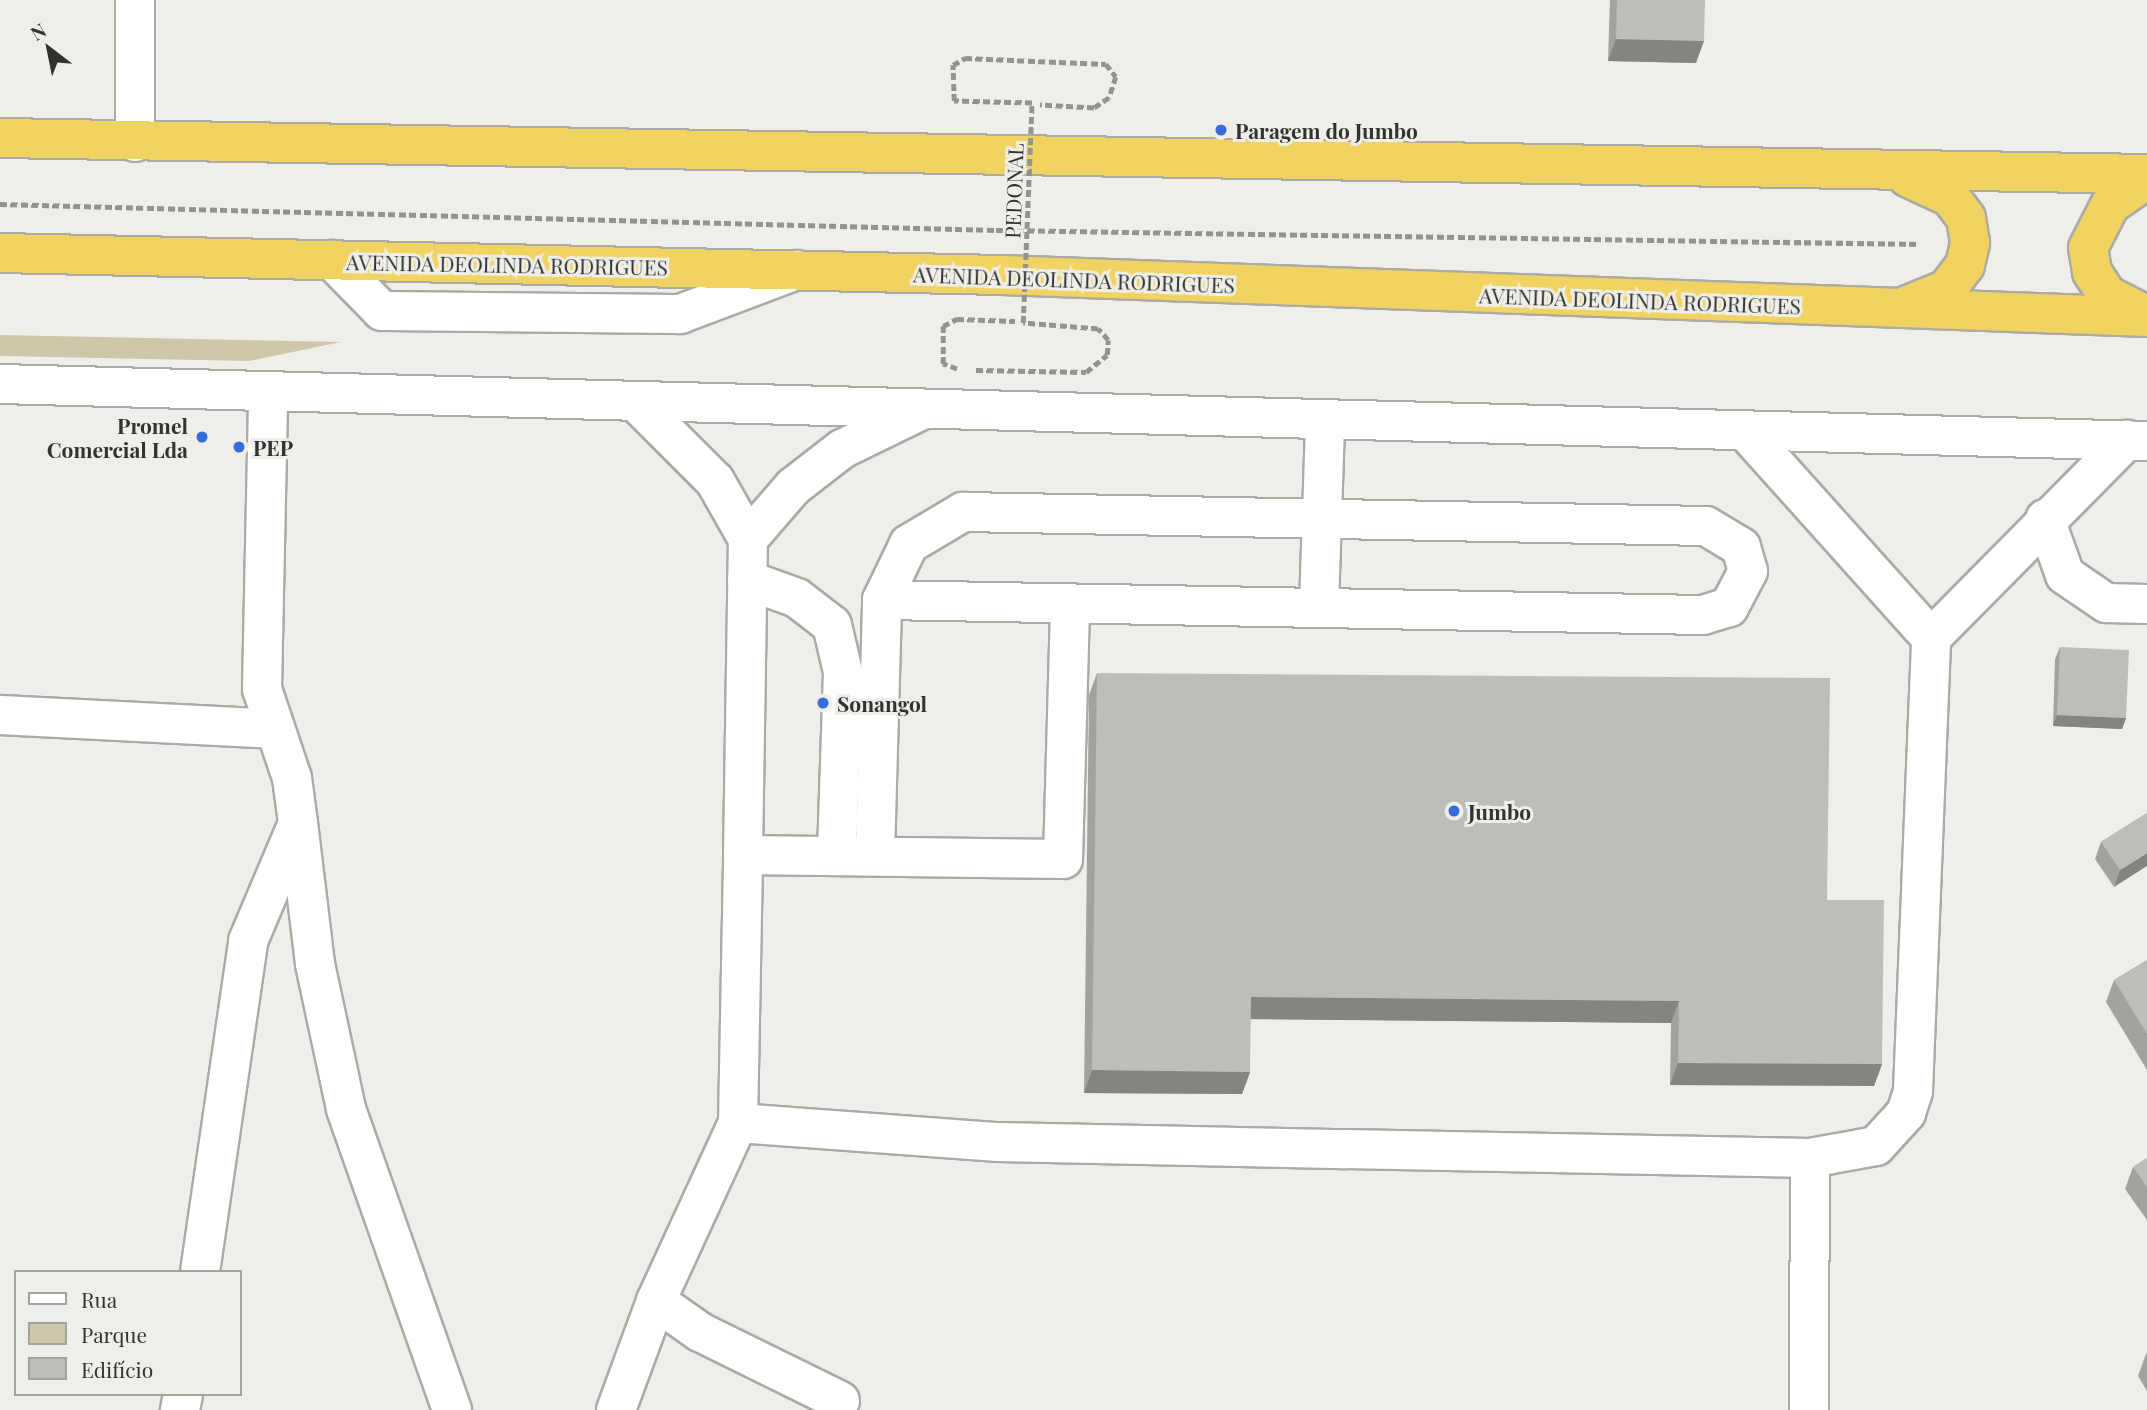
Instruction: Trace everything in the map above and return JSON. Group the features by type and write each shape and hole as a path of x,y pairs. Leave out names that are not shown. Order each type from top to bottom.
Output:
{"highway":[{"path":"0,138 2147,176"},
{"path":"1891,173 1950,197 1966,218 1970,243 1965,265 1947,289 1896,308"},
{"path":"2147,176 2110,205 2088,248 2092,272 2107,295 2147,316"},
{"name":"AVENIDA DEOLINDA RODRIGUES","path":"0,253 797,271 2147,316"}],"street":[{"path":"135,0 135,142"},
{"path":"0,384 1749,435 2137,441"},
{"path":"268,392 262,689 273,729 292,778 315,964 346,1109 452,1410"},
{"path":"616,1410 656,1301 738,1123 748,539 716,481 635,401"},
{"path":"748,539 793,487 842,449 919,411"},
{"path":"1319,606 1325,423"},
{"path":"1749,435 1931,638"},
{"path":"738,1123 998,1142 1810,1158 1876,1146 1906,1113 1913,1091 1931,638 2045,519 2137,441"},
{"path":"875,856 882,600 909,544 963,512 1706,526 1741,547 1748,571 1729,607 1703,615 882,600"},
{"path":"2045,519 2065,575 2106,603 2147,604"},
{"path":"747,580 797,598 832,625 843,672 837,856"},
{"path":"743,855 1063,859 1070,604"},
{"path":"0,715 273,729"},
{"path":"200,1270 248,941 298,823"},
{"path":"1809,1410 1810,1158"},
{"path":"656,1301 700,1332 839,1401"}],"path":[{"name":"PEDONAL","path":"1015,321 957,319 943,326 943,364 1086,372 1107,355 1108,340 1098,329 1023,323 1032,103 954,101 953,65 965,58 1106,64 1116,77 1109,98 1094,108 1040,105"},
{"path":"0,204 996,230 1920,244"}],"green space":[{"path":"0,335 341,342 249,361 0,356"}],"building":[{"path":"1617,0 1705,0 1704,41 1616,39"},
{"path":"2060,647 2129,650 2126,718 2057,715"},
{"name":"Jumbo","path":"1097,673 1830,678 1827,900 1884,900 1882,1064 1678,1063 1679,1001 1251,997 1250,1072 1092,1070"},
{"path":"2147,813 2147,853 2120,870 2101,842"},
{"path":"2147,960 2147,1034 2114,980"},
{"path":"2147,1158 2147,1187 2133,1167"}],"place":[{"name":"Paragem do Jumbo","path":"1221,130"},
{"name":"Promel Comercial Lda","path":"202,437"},
{"name":"PEP","path":"239,447"},
{"name":"Sonangol","path":"823,703"},
{"name":"Jumbo","path":"1454,811"}]}
